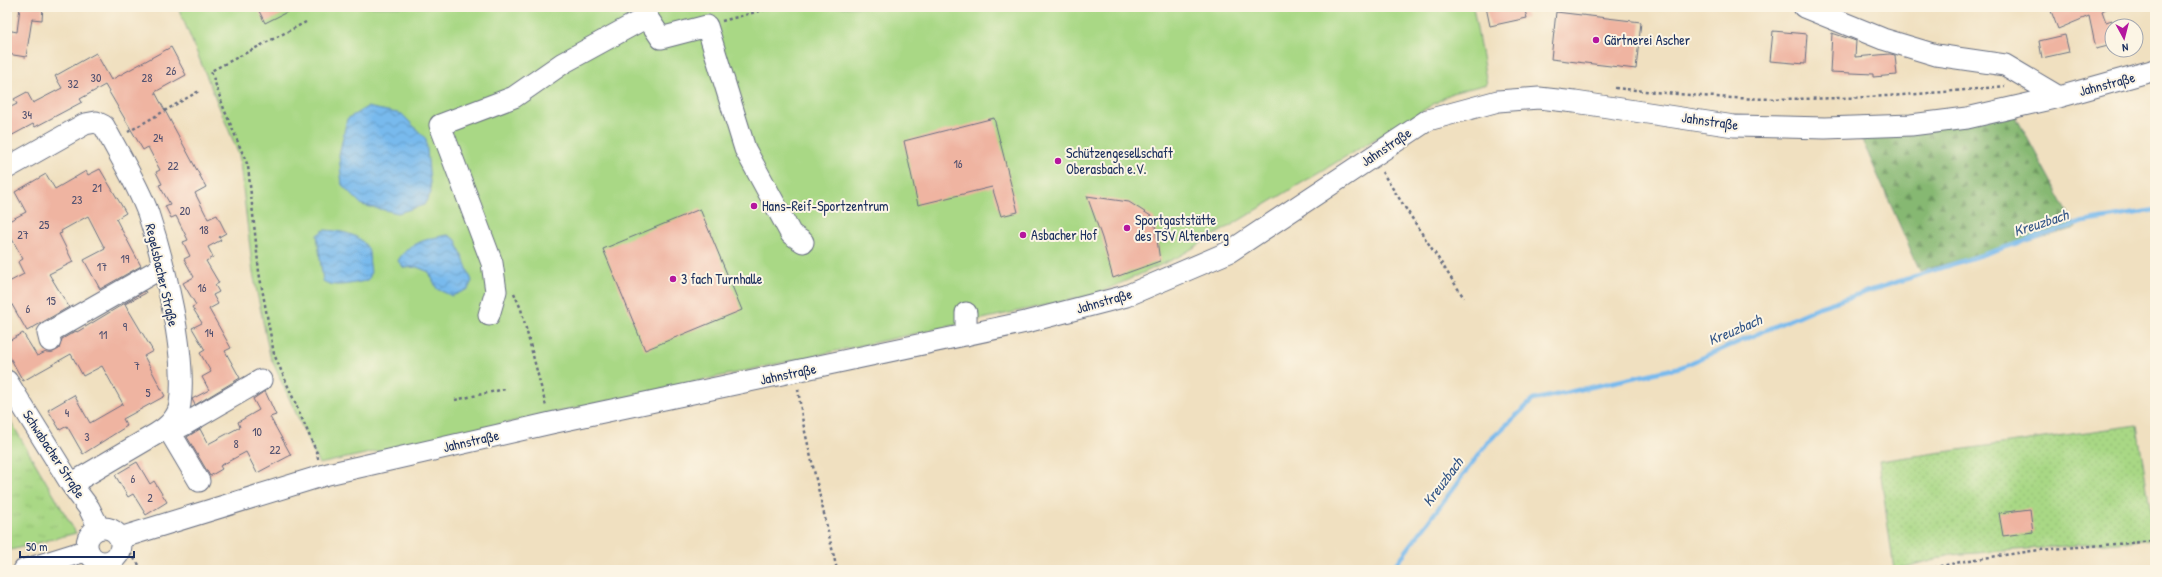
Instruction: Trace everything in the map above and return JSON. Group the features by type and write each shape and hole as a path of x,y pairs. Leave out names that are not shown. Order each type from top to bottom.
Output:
{"street":[{"path":"1804,7 1883,39 1936,55 2005,65 2059,97"},
{"path":"489,315 496,291 492,263 440,125 514,96 564,63 647,17 661,38 706,26 745,149 791,234 803,242"},
{"name":"Jahnstraße","path":"88,550 93,557 100,561 108,561 116,557 124,547 315,477 551,423 797,372 1026,322 1126,296 1221,255 1428,120 1498,101 1538,98 1575,102 1734,126 1825,128 1918,124 1967,118 2059,97 2155,70"},
{"name":"Regelsbacher Straße","path":"7,168 85,124 96,122 104,126 148,212 163,267 174,319 181,368 180,405 176,417 167,427 71,484"},
{"path":"50,341 48,333 163,267"},
{"path":"966,313 966,335"},
{"path":"199,481 167,427 182,426 261,380"},
{"name":"Schwabacher Straße","path":"7,381 71,484 89,508 99,528"},
{"path":"24,570 88,550 88,541 92,533 99,528 112,529 124,547"}],"path":[{"path":"706,26 775,7"},
{"path":"306,22 211,71 224,109 248,166 259,272 274,354 317,453 315,477"},
{"path":"1608,88 1732,98 1826,99 1926,95 2034,82"},
{"path":"112,141 199,91"},
{"path":"1372,157 1464,298"},
{"path":"496,291 512,291 521,309 551,423"},
{"path":"797,372 803,423 837,570"},
{"path":"455,400 506,389"},
{"path":"1922,570 1970,560 2040,550 2155,541"},
{"path":"108,570 116,568 124,547 143,570"}],"green space":[{"name":"Hans-Reif-Sportzentrum","path":"178,7 1473,7 1487,84 1452,93 1178,257 1097,294 319,464 270,356 253,273 239,155"},
{"path":"2015,115 2076,228 1920,271 1859,133"},
{"path":"7,415 76,533 7,551"},
{"path":"2137,425 2155,539 1951,555 1894,570 1879,461"}],"water":[{"path":"367,107 402,114 426,139 431,193 424,205 398,213 362,205 342,185 339,155 347,119"},
{"path":"324,230 349,234 360,239 368,249 369,255 371,272 366,281 333,285 323,281 317,235"},
{"path":"448,235 456,240 472,281 468,289 452,296 437,289 429,272 417,267 404,268 398,261 407,250 419,242"}],"building":[{"path":"20,7 43,7 42,20 32,19 26,57 7,54 7,30 17,32"},
{"path":"268,7 297,7 265,23 259,11"},
{"path":"1486,7 1524,7 1527,18 1490,26"},
{"path":"2060,7 2110,7 2102,11 2105,18 2104,47 2096,49 2089,16 2058,29 2051,11"},
{"name":"Gärtnerei Ascher","path":"1556,12 1641,22 1636,69 1551,59"},
{"path":"1773,31 1807,34 1805,64 1770,61"},
{"path":"1832,33 1856,41 1855,57 1890,54 1895,55 1897,75 1873,77 1873,74 1830,72"},
{"path":"2065,35 2069,52 2042,58 2039,41"},
{"path":"171,47 186,75 155,92 206,187 195,193 208,219 217,215 226,233 219,237 221,240 208,247 213,257 206,261 219,283 215,285 219,292 213,295 218,304 209,309 231,348 225,351 240,378 195,405 192,399 209,390 202,377 211,372 200,353 205,350 192,328 202,323 192,307 196,305 183,283 194,277 184,259 190,256 183,242 188,240 176,216 171,218 165,206 170,204 159,185 162,184 156,172 160,170 148,147 143,150 105,85 80,99 82,102 35,127 33,124 7,138 7,109 17,104 14,99 27,92 33,103 62,88 55,76 96,53 111,80"},
{"path":"994,118 1018,212 1001,216 992,187 918,205 904,141"},
{"path":"100,169 126,213 116,219 141,266 100,289 84,260 105,249 88,216 61,231 62,233 59,234 73,262 49,274 69,307 27,331 7,296 7,283 24,274 18,262 23,259 7,230 7,222 26,212 15,192 46,174 55,189 86,171 88,175"},
{"name":"Sportgaststätte des TSV Altenberg","path":"1087,196 1129,202 1154,218 1160,261 1113,278 1102,238"},
{"name":"3 fach Turnhalle","path":"700,209 742,310 645,350 603,249"},
{"path":"145,291 146,293 125,304 153,351 144,356 165,396 123,419 127,426 83,454 67,426 60,430 48,410 74,395 90,423 123,404 102,366 83,376 71,354 23,381 7,352 7,342 23,333 37,356 46,352 53,352 59,349 62,339 76,331 77,332"},
{"path":"265,391 276,415 270,417 291,455 257,473 246,452 220,466 222,469 210,476 187,437 200,429 208,444 240,427 238,422 259,410 253,399"},
{"path":"137,462 150,484 154,481 167,502 146,515 133,494 128,497 115,475"},
{"path":"2030,509 2033,532 2003,536 1999,513"}],"waterway":[{"name":"Kreuzbach","path":"1392,570 1488,442 1533,400 1681,367 1819,307 2084,222 2155,210"}],"place":[{"name":"Gärtnerei Ascher","path":"1596,40"},
{"name":"Schützengesellschaft Oberasbach e.V.","path":"1058,161"},
{"name":"Hans-Reif-Sportzentrum","path":"754,206"},
{"name":"Sportgaststätte des TSV Altenberg","path":"1127,228"},
{"name":"Asbacher Hof","path":"1023,235"},
{"name":"3 fach Turnhalle","path":"673,279"}]}
